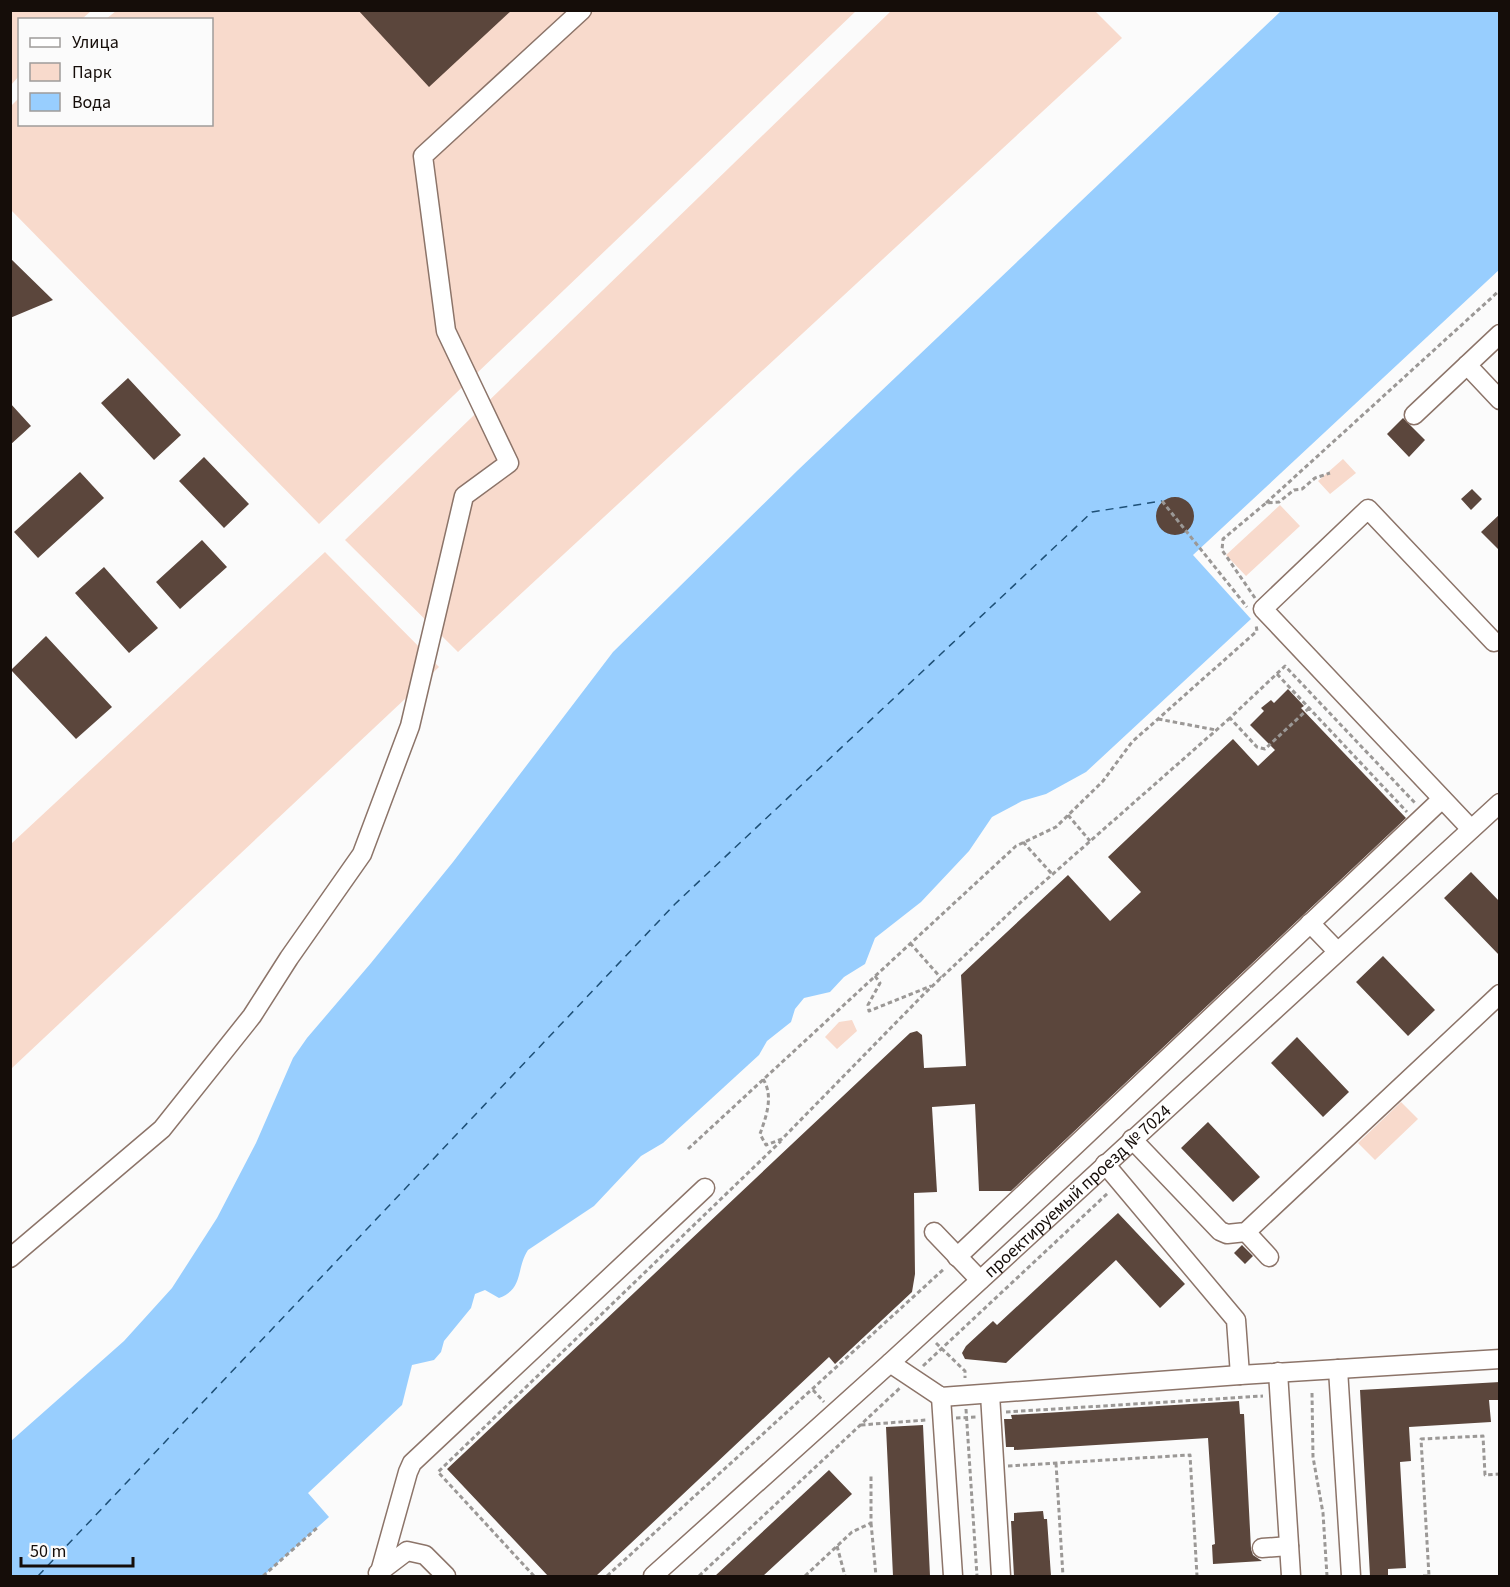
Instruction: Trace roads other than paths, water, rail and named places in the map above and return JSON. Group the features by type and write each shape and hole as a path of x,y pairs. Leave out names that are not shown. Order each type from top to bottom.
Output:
{"street":[{"path":"10,1258 162,1129 252,1016 289,958 362,854 410,726 464,496 509,463 446,331 423,156 582,10"},
{"path":"1414,415 1500,334"},
{"path":"1467,365 1500,399"},
{"path":"1471,829 1253,612 1368,509 1494,642"},
{"path":"957,1257 1442,799"},
{"name":"проектируемый проезд № 7024","path":"653,1576 890,1363 1500,803"},
{"path":"1310,923 1337,951"},
{"path":"1132,1139 1220,1231 1227,1234 1246,1232 1500,994"},
{"path":"1105,1164 1236,1320 1240,1375"},
{"path":"377,1574 412,1463 705,1188"},
{"path":"934,1232 980,1280"},
{"path":"1246,1232 1269,1257"},
{"path":"890,1363 941,1397 1278,1372 1500,1359"},
{"path":"1338,1369 1350,1576"},
{"path":"1278,1372 1291,1576"},
{"path":"990,1394 1001,1576"},
{"path":"941,1397 953,1576"},
{"path":"1262,1551 1289,1549"},
{"path":"377,1574 407,1551 425,1555 446,1576"}],"water":[{"path":"1281,11 1499,11 1500,269 1193,555 1251,619 1086,772 1046,794 1022,801 992,817 969,851 921,902 875,938 865,964 844,977 830,992 804,998 795,1009 791,1022 767,1041 759,1055 663,1143 641,1156 594,1206 528,1250 516,1284 507,1294 499,1298 485,1290 475,1294 471,1308 444,1341 441,1352 434,1360 412,1365 402,1405 308,1493 329,1517 263,1576 11,1576 11,1441 124,1341 172,1288 217,1218 256,1143 293,1058 307,1038 453,862 613,652 798,470"}]}
